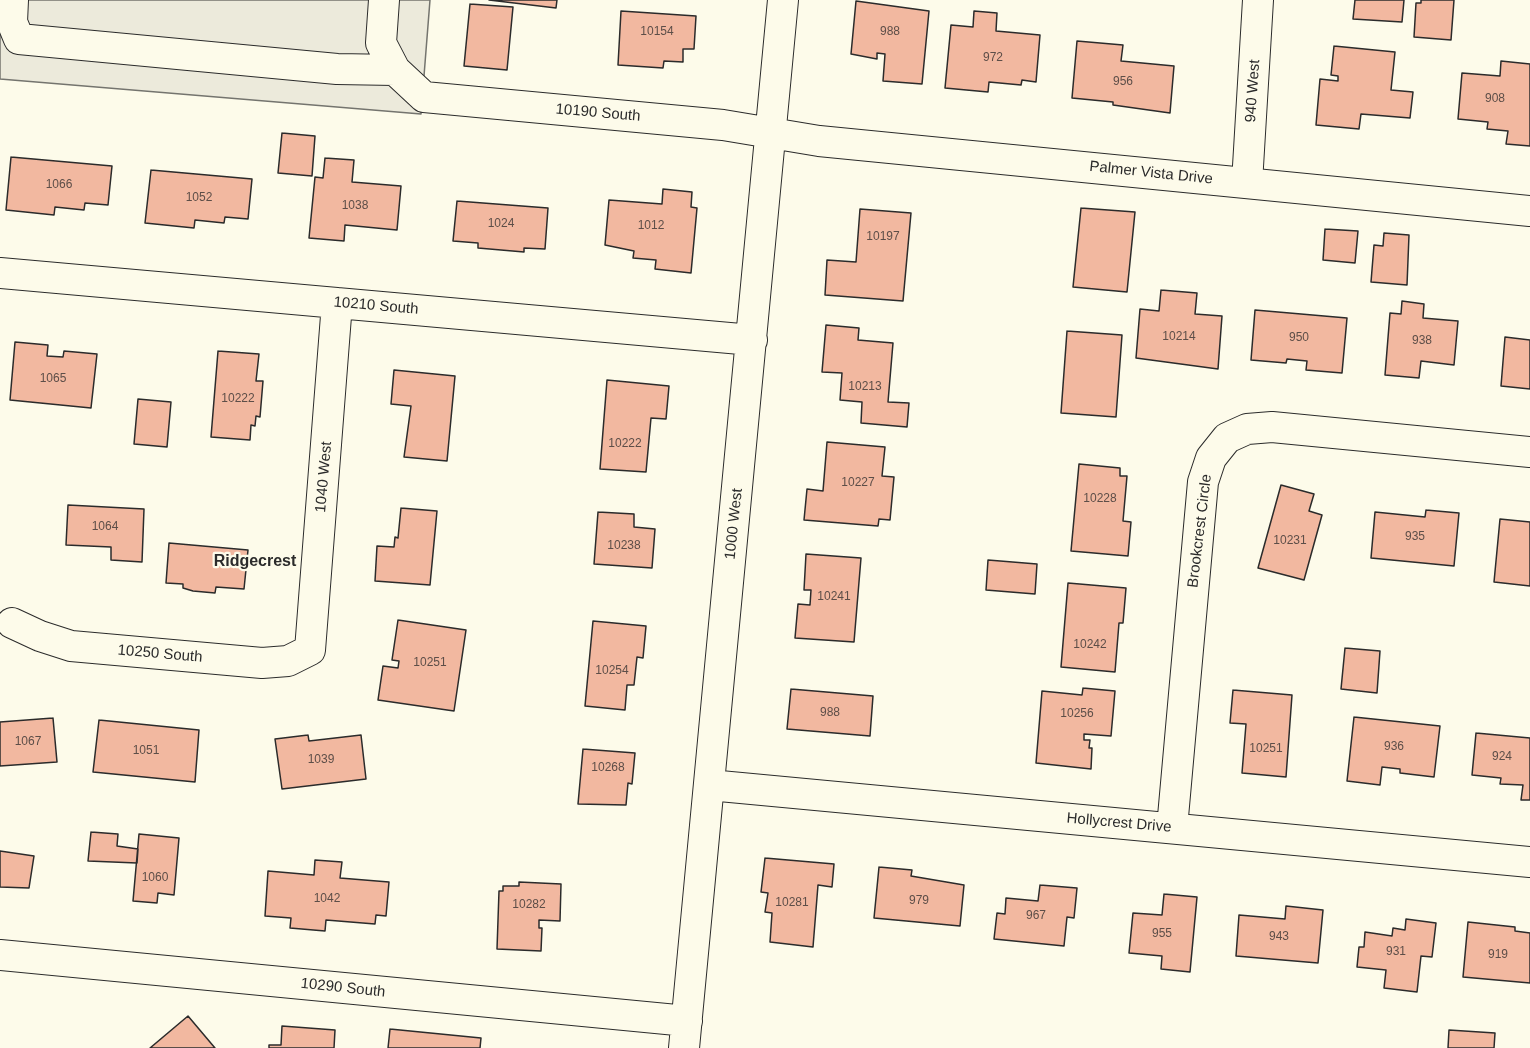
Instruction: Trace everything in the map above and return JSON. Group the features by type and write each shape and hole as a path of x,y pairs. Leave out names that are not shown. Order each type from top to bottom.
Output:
{"street":[{"path":"13,0 12,22 19,39 337,69 395,70 381,43 384,0"},
{"name":"1000 West","path":"685,1035 783,0"},
{"name":"940 West","path":"1247,183 1258,0"},
{"name":"10190 South","path":"395,70 424,97 723,125 772,134"},
{"name":"Palmer Vista Drive","path":"772,134 1530,211"},
{"name":"10210 South","path":"0,273 752,340"},
{"name":"1040 West","path":"310,650 337,303"},
{"name":"Brookcrest Circle","path":"1172,828 1203,482 1211,458 1227,438 1247,429 1272,427 1530,452"},
{"name":"10250 South","path":"12,623 40,636 71,646 262,663 288,661 310,650"},
{"name":"Hollycrest Drive","path":"709,785 1530,862"},
{"name":"10290 South","path":"0,955 685,1035"}],"shaded area":[{"path":"0,0 430,0 421,114 0,79"}],"building":[{"path":"489,0 557,0 556,8"},
{"path":"1355,0 1404,0 1402,22 1353,19"},
{"path":"1421,0 1454,0 1451,40 1414,37 1416,3 1421,3"},
{"path":"856,1 929,11 922,84 883,81 885,54 877,53 877,59 851,54"},
{"path":"470,4 513,7 507,70 464,66"},
{"path":"621,11 696,16 694,49 683,49 683,62 664,61 663,68 618,65"},
{"path":"974,11 997,13 996,31 1040,35 1036,82 1022,80 1021,85 989,82 988,92 945,88 951,25 973,27"},
{"path":"1077,41 1123,45 1121,61 1174,66 1170,113 1113,105 1113,102 1072,98"},
{"path":"1334,46 1395,52 1391,90 1413,92 1410,118 1361,114 1359,129 1316,125 1320,79 1338,81 1338,76 1331,75"},
{"path":"1501,61 1530,64 1530,146 1506,144 1508,131 1487,129 1488,122 1458,119 1462,73 1500,76"},
{"path":"282,133 315,136 312,176 278,173"},
{"path":"11,157 112,166 108,205 85,203 84,210 55,207 54,215 6,210"},
{"path":"325,158 354,160 352,182 401,186 397,230 345,225 344,241 309,238 315,177 323,178"},
{"path":"151,170 252,179 248,219 225,217 224,223 195,220 194,228 145,223"},
{"path":"663,189 692,192 691,207 697,208 691,273 655,269 656,260 633,258 634,251 605,245 609,200 662,204"},
{"path":"457,201 548,208 545,249 524,248 524,252 478,248 478,243 453,241"},
{"path":"1081,208 1135,212 1127,292 1073,287"},
{"path":"860,209 911,213 903,301 825,295 827,260 856,262"},
{"path":"1325,229 1358,231 1355,263 1323,260"},
{"path":"1384,233 1409,235 1407,285 1371,282 1374,245 1383,246"},
{"path":"1161,290 1197,293 1195,314 1222,316 1218,369 1136,358 1140,309 1159,311"},
{"path":"1402,301 1424,304 1423,318 1458,321 1454,365 1421,361 1419,378 1385,375 1390,313 1401,314"},
{"path":"1255,310 1347,318 1342,373 1306,370 1307,361 1287,359 1286,363 1251,360"},
{"path":"826,325 859,328 858,340 893,343 888,402 909,403 907,427 861,423 862,402 840,400 842,373 822,372"},
{"path":"1067,331 1122,335 1116,417 1061,413"},
{"path":"1505,337 1530,340 1530,389 1501,386"},
{"path":"15,342 48,345 47,356 63,357 64,351 97,354 91,408 10,400"},
{"path":"218,351 259,354 256,381 263,381 260,417 256,416 255,426 251,425 250,440 211,437"},
{"path":"394,370 455,376 447,461 404,457 411,406 391,404"},
{"path":"607,380 669,386 666,419 651,418 646,472 600,469"},
{"path":"138,399 171,402 167,447 134,444"},
{"path":"827,442 885,447 882,476 894,477 890,520 879,519 878,526 804,520 807,489 823,491"},
{"path":"1079,464 1120,468 1120,476 1127,476 1123,521 1131,522 1128,556 1071,551"},
{"path":"1281,485 1314,494 1309,511 1322,515 1304,580 1258,568"},
{"path":"68,505 144,509 142,562 111,560 111,547 66,545"},
{"path":"401,508 437,511 430,585 375,581 377,546 394,547 395,537 398,538"},
{"path":"1426,510 1459,513 1454,566 1371,558 1375,512 1425,517"},
{"path":"598,512 634,514 634,527 655,529 652,568 594,564"},
{"path":"1500,519 1530,522 1530,586 1494,582"},
{"path":"169,543 248,550 244,589 216,587 215,593 193,591 183,588 183,584 166,583"},
{"path":"806,554 861,558 854,642 795,638 798,604 810,605 811,590 804,590"},
{"path":"988,560 1037,564 1035,594 986,590"},
{"path":"1068,583 1126,588 1123,623 1119,623 1115,672 1061,667"},
{"path":"398,620 466,630 454,711 378,700 383,666 398,668 399,661 392,660"},
{"path":"593,621 646,626 643,658 637,657 634,685 627,685 625,710 585,706"},
{"path":"1345,648 1380,651 1377,693 1341,689"},
{"path":"1083,688 1115,691 1111,736 1084,734 1084,740 1090,740 1089,748 1092,748 1091,769 1036,763 1042,691 1082,695"},
{"path":"791,689 873,696 870,736 787,729"},
{"path":"1233,690 1292,695 1286,777 1242,773 1246,724 1230,723"},
{"path":"1354,717 1440,726 1434,777 1400,773 1400,769 1382,767 1380,785 1347,781"},
{"path":"53,718 57,762 0,766 0,722"},
{"path":"99,720 199,730 195,782 93,772"},
{"path":"1476,733 1530,738 1530,800 1521,800 1523,785 1500,784 1501,778 1472,775"},
{"path":"308,735 309,741 361,735 366,779 282,789 275,739"},
{"path":"583,749 635,753 632,784 628,783 626,805 578,804"},
{"path":"91,832 118,834 117,846 138,849 137,863 88,861"},
{"path":"139,834 179,838 174,895 158,893 157,903 133,901"},
{"path":"0,851 34,856 29,888 0,887"},
{"path":"765,858 834,864 832,887 818,885 813,947 770,942 772,913 765,912 768,893 761,892"},
{"path":"315,860 342,862 340,878 389,882 386,916 376,915 375,924 326,920 325,931 290,928 291,918 265,916 268,871 314,875"},
{"path":"879,867 912,870 911,876 964,885 960,926 874,918"},
{"path":"519,882 561,884 560,921 539,920 539,928 542,928 541,951 497,949 499,891 503,891 503,886 519,886"},
{"path":"1040,885 1077,888 1074,918 1067,917 1064,946 994,939 997,913 1005,914 1006,898 1038,901"},
{"path":"1164,894 1197,897 1190,972 1161,969 1162,956 1129,953 1133,913 1162,915"},
{"path":"1286,906 1323,910 1318,963 1236,956 1239,915 1285,919"},
{"path":"1406,919 1436,923 1432,957 1421,956 1417,992 1384,988 1386,970 1357,967 1359,947 1364,947 1365,932 1392,936 1393,928 1405,930"},
{"path":"1468,922 1515,927 1515,931 1530,933 1530,983 1463,977"},
{"path":"188,1016 215,1048 150,1048"},
{"path":"282,1026 335,1030 334,1048 269,1048 269,1045 281,1045"},
{"path":"390,1029 481,1038 480,1048 388,1048"},
{"path":"1449,1030 1495,1033 1494,1048 1448,1048"}],"district":[{"name":"Ridgecrest","path":"255,562"}]}
